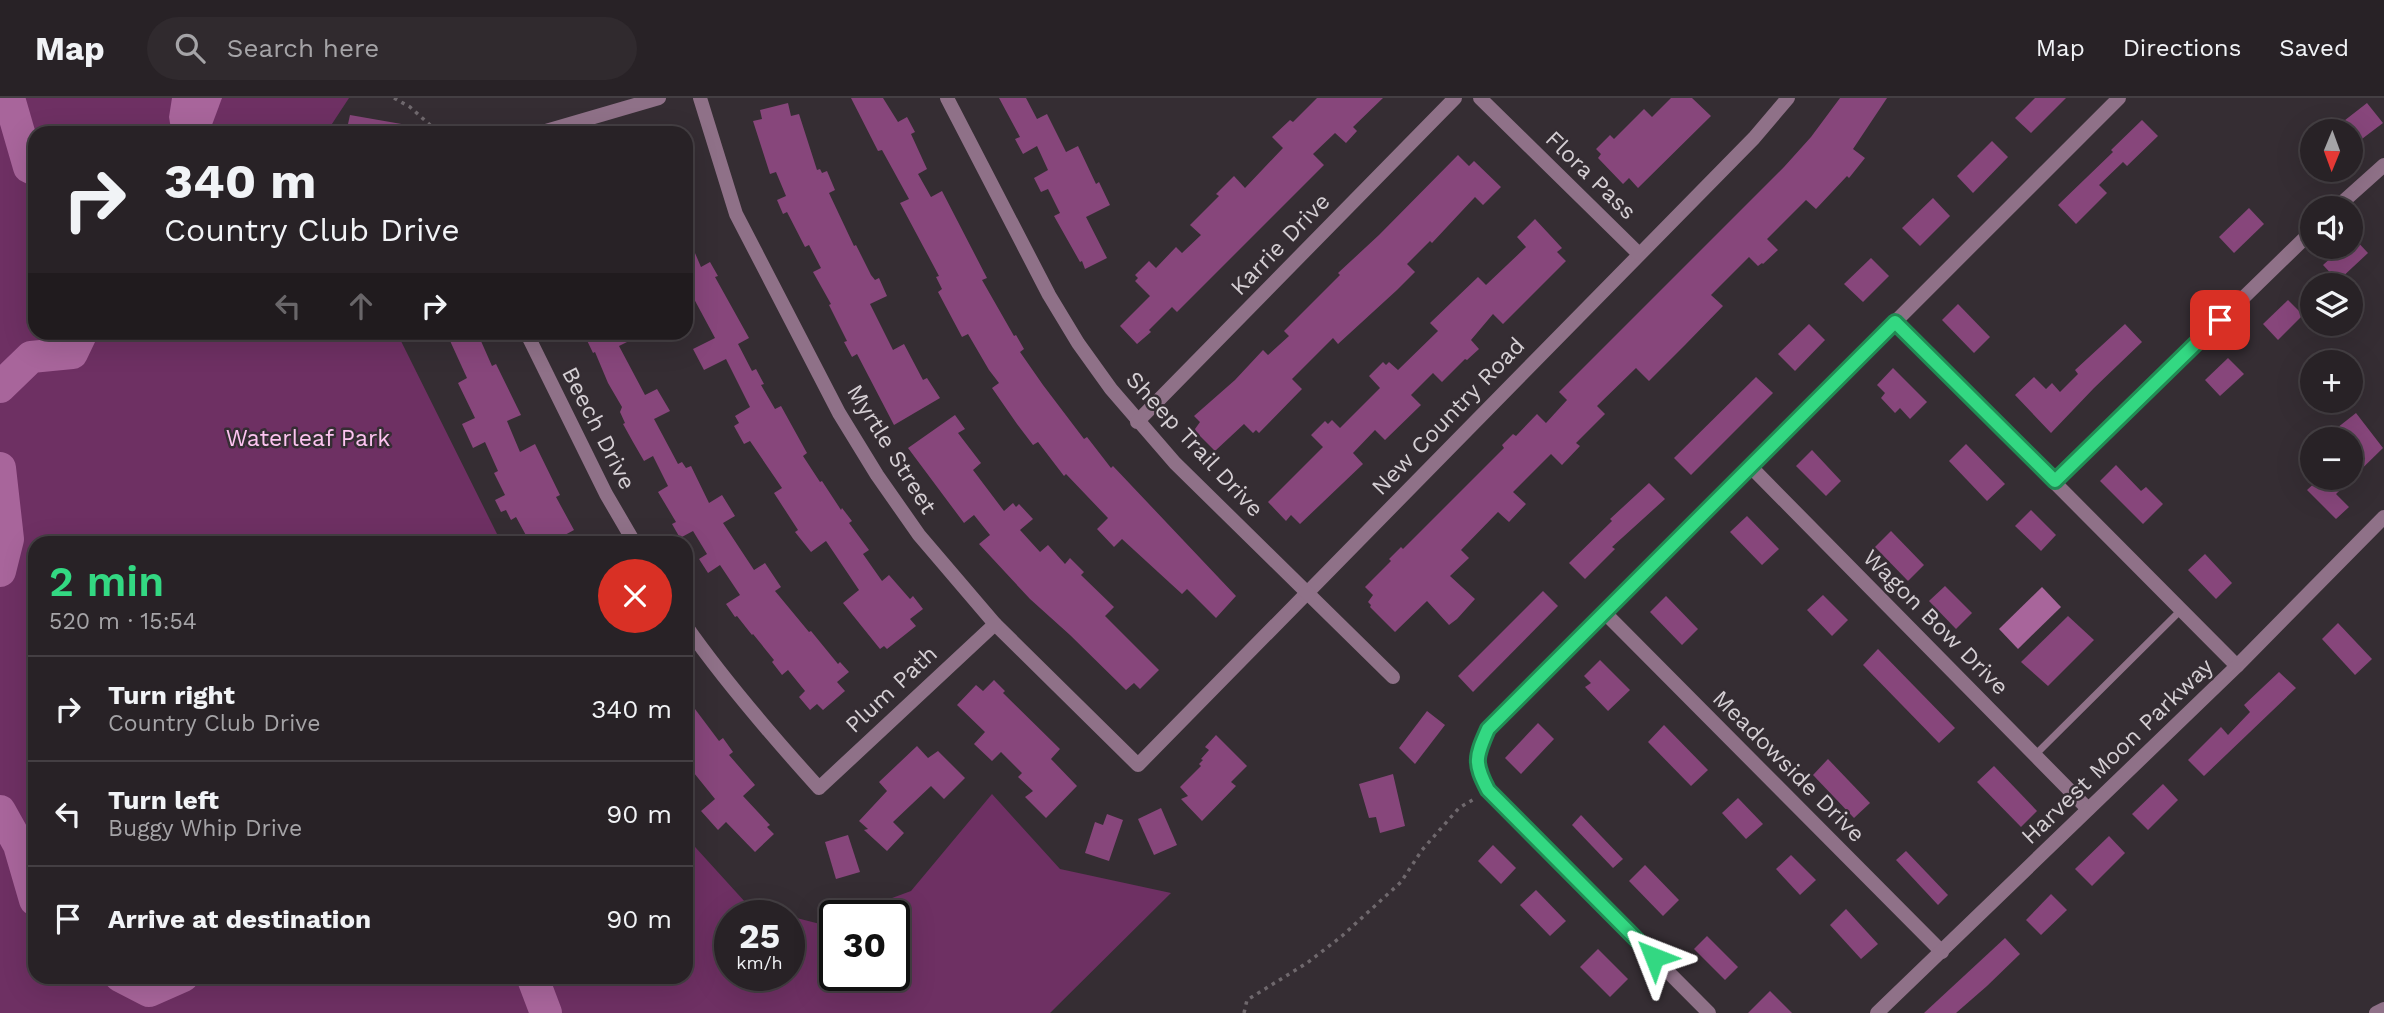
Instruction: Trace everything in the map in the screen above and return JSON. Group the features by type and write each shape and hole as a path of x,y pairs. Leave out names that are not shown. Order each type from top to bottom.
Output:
{"street":[{"path":"563,126 659,98"},
{"name":"Myrtle Street","path":"700,98 736,214 839,413 877,475 919,535 995,624 1138,765"},
{"name":"Sheep Trail Drive","path":"947,98 1049,295 1078,343 1137,422 1175,463 1393,677"},
{"name":"Karrie Drive","path":"1137,422 1455,98"},
{"name":"Flora Pass","path":"1480,98 1639,254"},
{"name":"New Country Road","path":"1138,765 1754,138 1788,98"},
{"path":"1709,1013 1488,790 1477,768 1481,744 1488,729 2119,98"},
{"path":"2349,196 2384,165"},
{"path":"2055,481 2300,243"},
{"path":"1895,322 2237,666"},
{"name":"Beech Drive","path":"530,340 606,494 630,536"},
{"name":"Wagon Bow Drive","path":"1751,467 2088,809"},
{"name":"Harvest Moon Parkway","path":"1877,1013 2237,666 2384,517"},
{"name":"Meadowside Drive","path":"1604,612 1942,951"},
{"name":"Plum Path","path":"693,635 736,693 819,788 995,624"},
{"path":"2376,1013 2384,1009"}],"lane":[{"path":"2035,755 2181,609"}],"path":[{"path":"394,98 410,107 431,126"},
{"path":"1244,1013 1247,1000 1307,963 1342,936 1402,882 1422,850 1459,808 1488,790"}],"green space":[{"name":"Waterleaf Park","path":"0,98 349,98 331,126 28,126 28,340 400,340 498,536 28,536 28,984 693,984 693,845 743,900 714,900 714,991 805,991 805,920 819,924 819,991 910,991 910,900 887,900 911,891 992,794 1060,869 1171,893 1050,1013 0,1013"}],"shaded area":[{"path":"172,98 222,98 212,126 170,126"},
{"path":"2042,587 2061,607 2018,649 1999,629"}],"building":[{"path":"851,98 883,98 898,122 907,117 915,132 911,134 927,169 918,174 931,197 942,191 987,278 982,280 1024,349 1020,352 1084,439 1087,437 1111,468 1113,466 1236,596 1216,618 1187,589 1182,594 1122,539 1114,547 1097,529 1108,518 1066,474 1064,476 1038,442 1033,445 1017,424 992,388 999,383 968,334 962,337 938,292 942,289 936,277 939,276 900,203 909,199 882,150 878,151"},
{"path":"999,98 1026,98 1037,119 1047,114 1066,152 1078,146 1096,184 1099,182 1110,205 1086,217 1107,258 1085,269 1082,261 1080,262 1054,216 1060,213 1048,189 1041,192 1034,178 1048,170 1037,146 1023,154 1015,139 1020,137"},
{"path":"1317,98 1383,98 1353,127 1357,131 1346,143 1335,133 1313,154 1324,165 1177,312 1172,307 1137,344 1120,326 1150,296 1135,281 1138,278 1135,275 1149,261 1156,268 1176,247 1182,253 1201,235 1190,225 1219,196 1216,194 1234,176 1245,188 1283,148 1272,137 1290,120 1293,122"},
{"path":"1671,98 1692,98 1711,116 1638,188 1629,178 1623,184 1598,158 1601,154 1596,149 1610,135 1614,139 1644,109 1652,117"},
{"path":"1840,98 1887,98 1853,149 1865,158 1849,178 1847,176 1816,209 1806,200 1767,239 1778,250 1758,266 1749,257 1711,295 1723,306 1685,345 1649,381 1636,368 1597,406 1605,414 1576,443 1580,446 1562,465 1551,454 1513,492 1526,504 1509,522 1498,512 1461,550 1469,558 1450,576 1475,599 1457,619 1449,625 1427,601 1395,632 1370,607 1368,602 1373,595 1365,587 1401,547 1403,549 1504,448 1502,445 1513,434 1516,436 1537,414 1546,423 1567,400 1559,392 1784,167"},
{"path":"2035,98 2066,98 2031,133 2015,118"},
{"path":"788,103 791,116 799,114 817,170 820,169 822,173 827,171 835,190 829,193 854,246 856,245 871,275 875,280 879,278 887,296 870,304 893,350 904,344 923,380 927,378 940,398 894,425 857,354 852,357 844,342 847,341 829,305 831,304 813,272 821,268 809,245 805,247 787,212 783,214 777,200 786,196 776,172 770,174 753,121 762,119 760,110"},
{"path":"2367,103 2383,123 2363,138 2363,119 2346,119"},
{"path":"350,115 413,126 348,126"},
{"path":"2142,120 2158,136 2127,166 2123,162 2099,185 2107,193 2076,224 2058,205"},
{"path":"1992,141 2008,157 1973,193 1957,176"},
{"path":"1458,155 1469,166 1474,161 1501,187 1483,205 1475,197 1432,243 1430,241 1407,264 1415,272 1397,290 1338,344 1333,338 1292,379 1302,389 1259,433 1256,430 1253,433 1244,424 1215,451 1196,432 1200,422 1194,416 1235,380 1263,350 1268,355 1289,336 1284,331 1340,275 1338,273"},
{"path":"1933,198 1950,216 1920,246 1902,228"},
{"path":"2249,208 2264,224 2234,253 2219,237"},
{"path":"1535,219 1562,248 1557,252 1566,261 1503,324 1493,314 1471,340 1479,349 1442,382 1433,373 1411,395 1421,405 1385,440 1375,430 1353,453 1363,464 1300,524 1291,515 1286,521 1268,502 1323,447 1311,435 1325,421 1328,424 1332,420 1340,428 1380,388 1369,376 1383,362 1386,365 1389,362 1398,370 1438,331 1430,323 1478,277 1486,285 1526,247 1517,237"},
{"path":"693,248 701,267 710,262 718,276 715,277 749,338 738,344 752,371 756,369 764,384 761,385 775,409 781,406 807,453 803,456 820,482 822,481 841,510 842,508 852,521 849,523 869,550 863,554 882,581 889,575 910,599 913,596 923,609 910,619 916,626 887,649 884,646 880,649 843,603 859,590 826,541 811,552 795,532 798,530 774,493 782,488 750,441 744,444 734,426 739,423 735,416 750,407 726,359 704,370 693,349 715,338 693,297"},
{"path":"1871,258 1889,276 1863,302 1844,284"},
{"path":"2330,259 2362,259 2347,273 2330,273 2323,265"},
{"path":"2288,300 2300,312 2300,318 2278,340 2263,324"},
{"path":"1958,304 1990,337 1974,353 1942,320"},
{"path":"1809,324 1825,340 1795,371 1778,354"},
{"path":"2125,324 2142,342 2051,433 2015,395 2034,377 2046,389 2052,383 2060,392 2078,374 2075,370"},
{"path":"450,340 481,340 492,366 496,364 521,415 507,421 520,452 535,444 560,495 556,497 574,530 563,536 526,536 516,517 511,520 506,510 501,512 495,500 505,495 494,473 498,471 485,442 473,448 462,424 475,418 458,383 467,378"},
{"path":"587,340 631,340 619,346 645,395 657,389 670,411 654,419 678,464 682,462 686,468 691,466 709,503 722,495 735,516 723,523 754,570 765,563 781,587 775,591 838,664 840,662 849,672 837,682 845,691 823,710 817,704 810,710 799,697 805,691 788,670 782,675 772,662 774,660 753,634 737,616 735,617 726,604 740,595 720,565 708,573 699,559 707,554 693,531 679,536 672,524 676,522 658,492 668,486 653,456 644,461 623,424 625,423 620,412 622,407 595,352 593,353"},
{"path":"2228,358 2244,374 2220,396 2205,380"},
{"path":"1893,368 1927,402 1910,419 1900,408 1895,413 1881,398 1885,393 1877,385"},
{"path":"1756,377 1773,393 1691,475 1674,458"},
{"path":"2356,413 2383,448 2363,468 2363,427 2338,427"},
{"path":"955,415 965,429 958,433 981,463 973,470 1004,511 1013,503 1016,507 1019,504 1033,519 1020,530 1040,552 1048,545 1065,564 1070,558 1084,572 1081,575 1114,607 1105,616 1159,670 1140,689 1134,683 1126,690 1030,599 979,544 990,535 974,515 964,523 908,448"},
{"path":"1966,444 2005,484 1987,501 1949,461"},
{"path":"1812,450 1841,481 1826,496 1796,466"},
{"path":"2116,465 2141,491 2146,487 2163,504 2143,524 2100,481"},
{"path":"1649,483 1665,499 1612,547 1615,549 1585,579 1569,563 1612,521 1610,519"},
{"path":"2307,490 2340,490 2336,494 2349,507 2336,519"},
{"path":"2031,510 2056,535 2041,551 2015,526"},
{"path":"1747,516 1779,549 1762,565 1730,532"},
{"path":"1891,531 1924,565 1908,581 1875,547"},
{"path":"2205,554 2232,583 2216,599 2188,570"},
{"path":"1945,586 1972,613 1956,629 1929,601"},
{"path":"1543,591 1558,606 1473,692 1458,676"},
{"path":"1823,595 1848,620 1832,636 1807,610"},
{"path":"1666,596 1698,629 1682,645 1650,612"},
{"path":"2068,616 2094,640 2048,686 2021,662"},
{"path":"2338,623 2372,659 2355,675 2322,639"},
{"path":"1878,649 1955,728 1939,743 1863,665"},
{"path":"1600,660 1630,690 1608,711 1585,687 1591,683 1584,676"},
{"path":"2279,672 2296,688 2204,776 2188,760 2221,727 2228,735 2250,712 2244,705"},
{"path":"994,680 1005,691 1003,693 1060,749 1051,759 1077,786 1046,818 1025,797 1033,791 1018,777 1022,773 1001,752 992,761 974,744 985,732 957,705 976,685 983,691"},
{"path":"695,709 719,741 723,738 733,752 729,755 755,785 743,796 770,825 767,827 774,834 755,852 726,822 718,830 701,811 715,799 693,774"},
{"path":"1427,711 1445,725 1415,764 1399,748"},
{"path":"1538,723 1554,739 1521,774 1505,758"},
{"path":"1664,725 1708,770 1691,786 1648,742"},
{"path":"1216,735 1247,766 1231,782 1236,786 1202,821 1181,799 1188,796 1180,787 1201,766 1201,759 1209,750 1205,747"},
{"path":"917,746 928,758 938,751 965,778 944,799 931,786 893,822 904,833 887,851 864,830 868,829 859,821 887,791 879,782"},
{"path":"1828,759 1870,803 1854,818 1813,775"},
{"path":"1994,766 2037,811 2021,827 1977,782"},
{"path":"1393,774 1405,826 1380,833 1376,817 1369,818 1359,784"},
{"path":"2163,784 2178,800 2148,830 2132,814"},
{"path":"1738,798 1763,824 1746,839 1722,813"},
{"path":"1161,808 1177,845 1154,855 1138,819"},
{"path":"1107,814 1123,820 1109,861 1085,853 1095,822 1103,825"},
{"path":"1581,815 1623,859 1613,868 1572,825"},
{"path":"848,835 860,872 836,879 825,842"},
{"path":"2109,836 2125,853 2092,886 2075,869"},
{"path":"1493,845 1516,868 1501,884 1478,861"},
{"path":"1906,851 1948,895 1938,905 1896,860"},
{"path":"1791,855 1816,880 1800,895 1776,869"},
{"path":"1645,865 1679,900 1663,916 1629,881"},
{"path":"1536,890 1566,921 1550,936 1520,905"},
{"path":"2051,894 2067,910 2041,935 2026,920"},
{"path":"1846,909 1878,944 1861,959 1830,925"},
{"path":"1707,936 1738,967 1725,980 1694,949"},
{"path":"2005,938 2020,954 1987,986 1956,1013 1924,1013"},
{"path":"1598,949 1628,979 1610,997 1580,967"},
{"path":"1770,991 1792,1013 1748,1013"}],"waterway":[{"path":"9,98 28,164"},
{"path":"0,387 31,357 72,353 78,340"},
{"path":"0,468 8,539 0,571"},
{"path":"0,811 19,845 28,876"},
{"path":"135,984 149,991 165,984"},
{"path":"535,984 546,1013"}],"route":[{"path":"1654,957 1488,790 1477,768 1481,744 1488,729 1895,322 2055,481 2220,320"}]}
